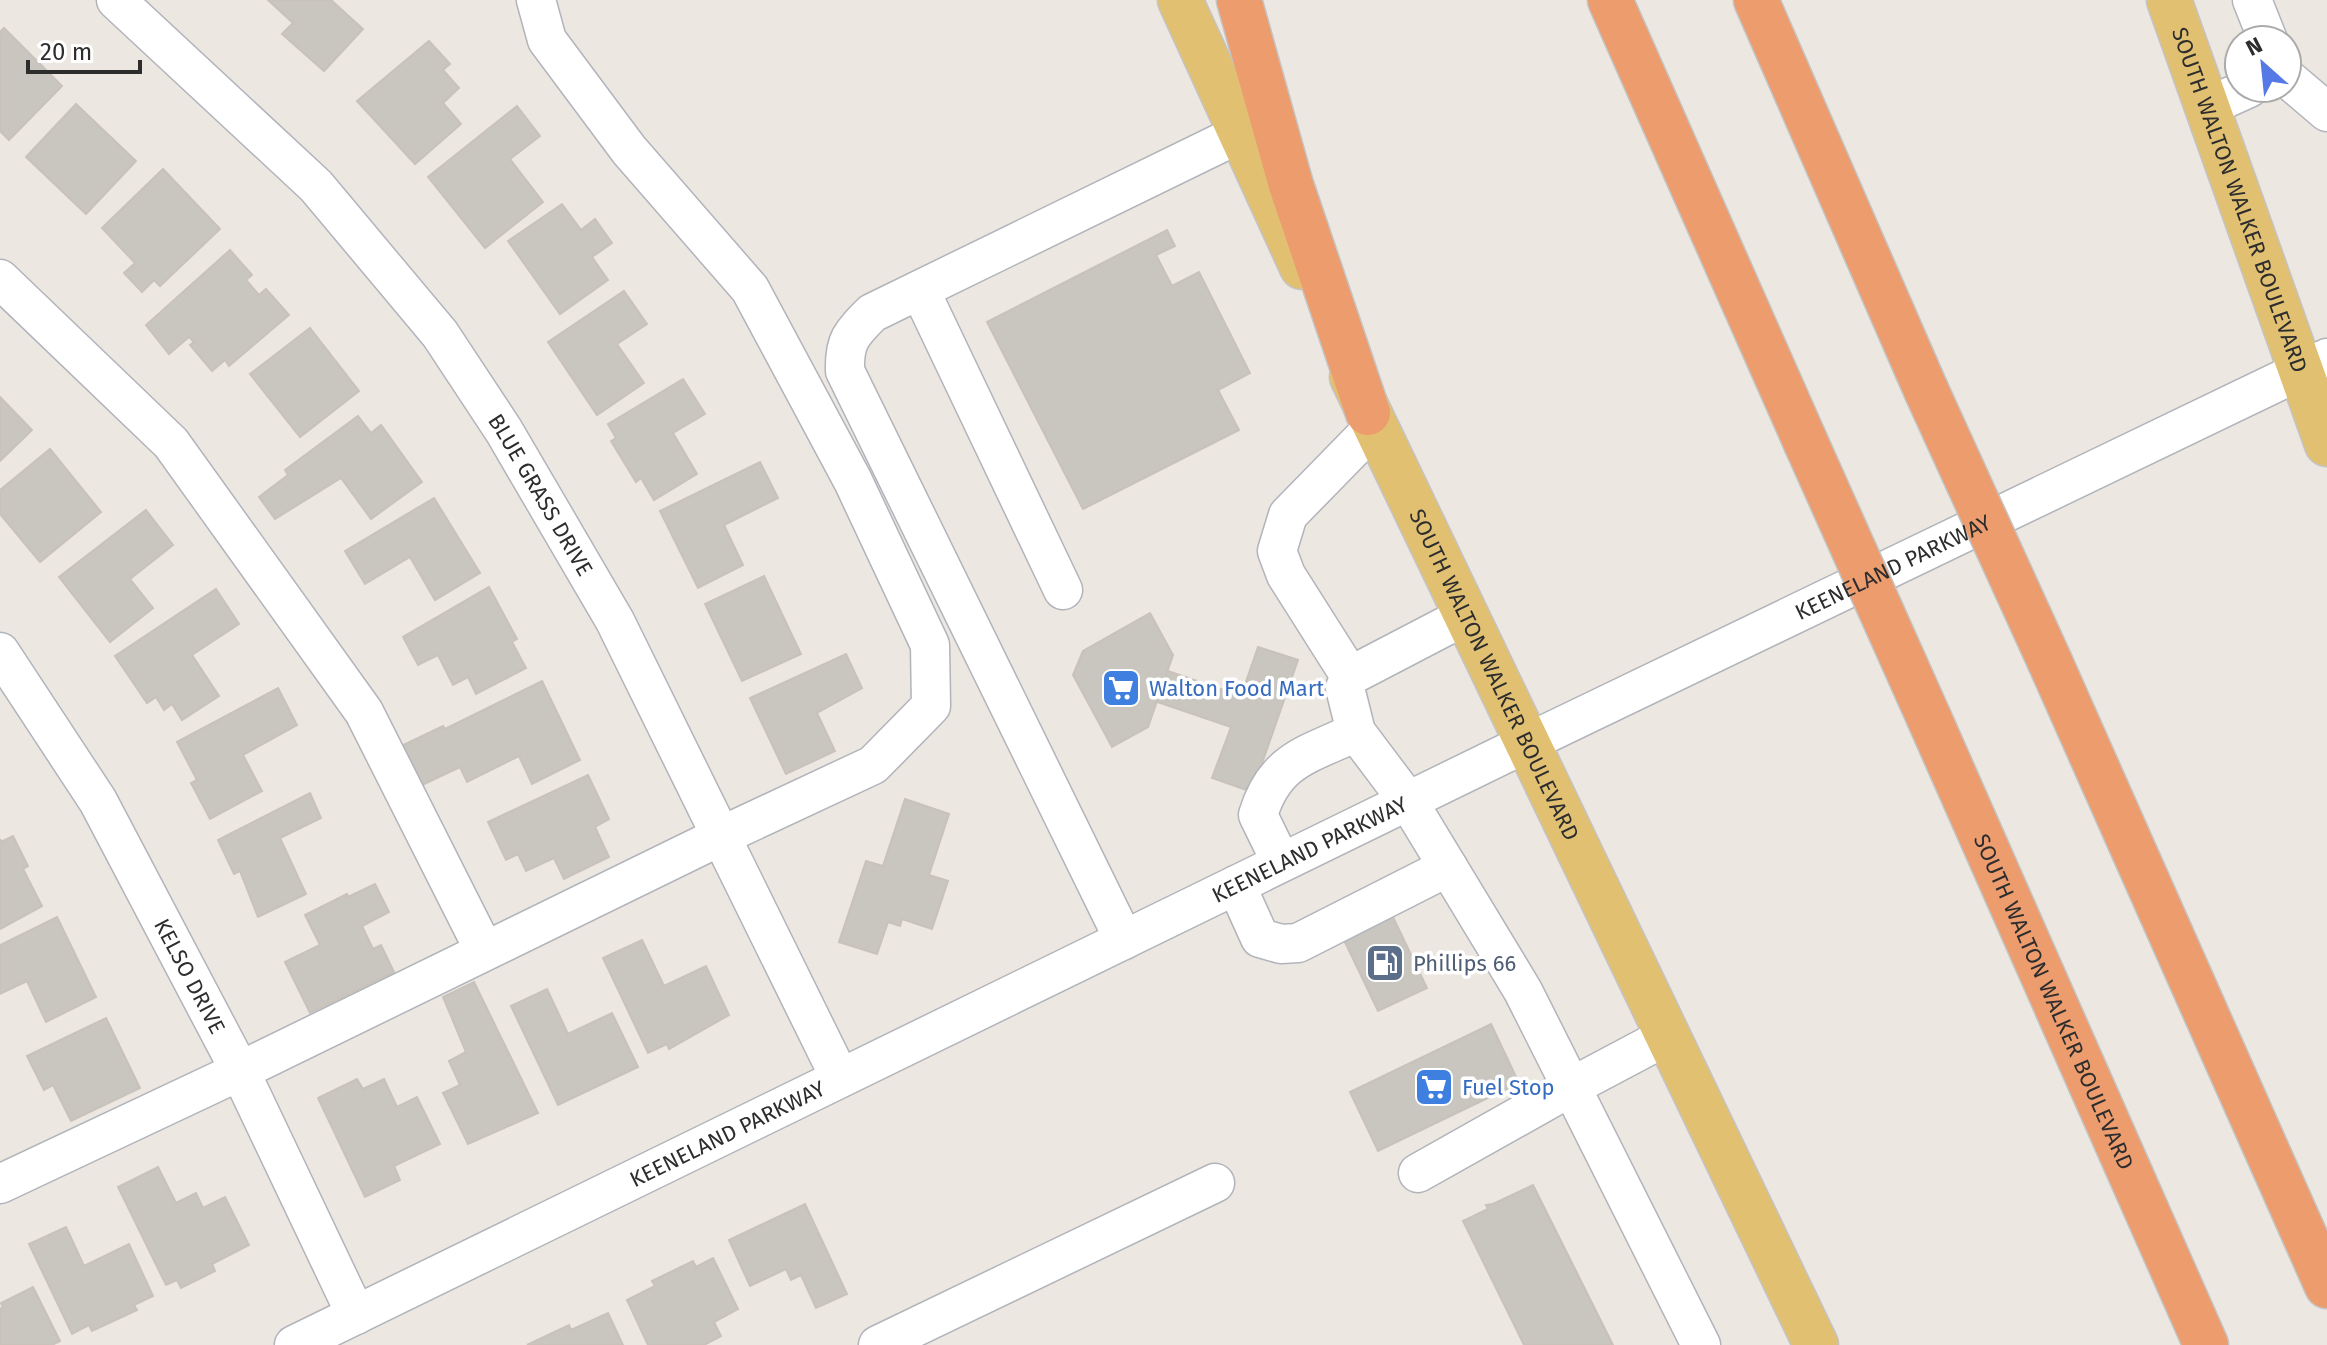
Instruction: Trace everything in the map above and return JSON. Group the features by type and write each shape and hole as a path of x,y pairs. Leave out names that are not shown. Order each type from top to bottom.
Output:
{"highway":[{"path":"1239,0 1291,185 1372,420"},
{"name":"SOUTH WALTON WALKER BOULEVARD","path":"1610,0 2206,1345"},
{"path":"1756,0 1926,390 2327,1286"}],"main road":[{"name":"SOUTH WALTON WALKER BOULEVARD","path":"1180,0 1372,420 1816,1345"},
{"name":"SOUTH WALTON WALKER BOULEVARD","path":"2169,0 2207,107 2315,364 2327,444"}],"street":[{"path":"0,1184 873,765 931,706 930,645 853,481 750,289 629,150 583,89 547,40 536,0"},
{"path":"2252,0 2262,24"},
{"name":"BLUE GRASS DRIVE","path":"129,4 316,186 440,334 504,431 615,621 840,1078"},
{"path":"2303,92 2327,112"},
{"path":"2207,107 2223,100"},
{"path":"1124,940 845,371 844,349 853,332 872,313 1241,133"},
{"path":"0,279 171,443 364,712 484,950"},
{"path":"920,290 1063,590"},
{"name":"KEENELAND PARKWAY","path":"294,1345 1281,862 2315,364"},
{"path":"1350,676 1286,575 1277,551 1288,515 1372,420"},
{"path":"1467,615 1350,676 1345,688 1356,732 1408,801 1523,991 1701,1345"},
{"name":"KELSO DRIVE","path":"0,652 98,801 240,1071 356,1315"},
{"path":"1281,862 1258,815 1273,780 1292,762 1356,732"},
{"path":"1236,885 1260,938 1281,944 1298,943 1448,867"},
{"path":"1418,1173 1669,1035"},
{"path":"878,1345 1215,1183"}],"building":[{"path":"268,0 331,0 363,29 324,71 282,34 293,23"},
{"path":"4,28 62,86 9,140 0,131 0,32"},
{"path":"429,41 450,64 443,70 459,88 443,103 461,124 415,164 357,101"},
{"path":"76,104 136,161 86,214 26,157"},
{"path":"517,106 540,136 510,159 543,202 485,248 428,177"},
{"path":"163,169 220,229 160,286 154,280 142,292 124,273 135,263 102,228"},
{"path":"562,204 581,230 595,219 612,243 592,257 608,280 560,314 508,241"},
{"path":"1167,230 1175,246 1156,255 1172,286 1199,272 1250,373 1218,390 1239,430 1083,509 987,322"},
{"path":"230,250 252,275 246,280 259,295 266,289 289,315 229,366 225,360 212,371 190,345 194,342 189,337 169,354 146,325"},
{"path":"624,291 647,324 617,344 644,383 597,415 548,342"},
{"path":"310,328 359,391 300,437 250,374"},
{"path":"683,379 705,414 673,433 697,474 654,500 641,478 636,482 611,441 616,438 608,424"},
{"path":"0,397 32,430 0,461"},
{"path":"358,416 371,433 381,425 422,482 371,519 341,478 275,519 259,497 288,475 285,470"},
{"path":"50,449 101,512 40,562 0,514 0,490"},
{"path":"760,462 778,498 724,525 743,565 698,588 660,511"},
{"path":"434,498 480,573 435,600 410,557 365,584 345,551"},
{"path":"146,510 173,545 130,579 153,608 110,642 59,577"},
{"path":"764,576 801,654 742,681 705,604"},
{"path":"489,587 517,639 512,642 526,668 476,694 468,677 453,685 438,655 418,665 403,637"},
{"path":"216,589 239,624 192,655 219,696 182,720 172,704 164,710 156,697 147,703 115,656"},
{"name":"Walton Food Mart","path":"1150,613 1173,655 1148,727 1112,747 1073,675 1083,651"},
{"path":"1258,647 1298,660 1252,792 1212,778 1231,727 1157,702 1168,671 1241,696"},
{"path":"846,654 862,688 817,713 835,751 786,774 750,698"},
{"path":"542,681 580,760 532,784 519,756 467,782 460,767 414,789 395,749 443,726 445,729"},
{"path":"278,688 297,725 243,755 262,791 210,819 191,783 197,780 177,742"},
{"path":"588,775 609,819 595,827 609,857 564,879 554,858 526,871 518,854 506,860 488,822"},
{"path":"310,793 321,818 280,838 306,894 258,917 240,871 234,874 218,840"},
{"path":"905,799 949,814 929,875 948,881 932,929 902,919 900,926 888,922 877,954 839,942 866,861 883,866"},
{"path":"13,836 28,866 23,869 42,906 0,929 0,839 1,842"},
{"path":"375,884 389,912 362,926 373,949 381,945 394,972 310,1013 285,962 320,945 305,915"},
{"name":"Phillips 66","path":"1392,915 1427,988 1378,1011 1343,938"},
{"path":"57,917 96,997 46,1022 27,981 0,994 0,945"},
{"path":"642,940 664,986 706,966 729,1015 669,1049 667,1044 648,1053 603,958"},
{"path":"474,982 538,1113 468,1144 443,1093 460,1085 449,1061 466,1052 443,997"},
{"path":"547,989 568,1034 612,1013 638,1067 558,1105 511,1006"},
{"path":"106,1018 140,1088 71,1121 53,1085 44,1090 27,1056"},
{"name":"Fuel Stop","path":"1491,1024 1519,1083 1378,1151 1350,1092"},
{"path":"357,1079 363,1089 384,1079 397,1107 417,1097 440,1144 394,1166 400,1180 365,1197 318,1098"},
{"path":"158,1167 176,1203 196,1193 203,1208 225,1197 249,1245 212,1264 215,1271 181,1288 177,1280 166,1285 118,1187"},
{"path":"1533,1185 1613,1345 1524,1345 1463,1221 1488,1209 1486,1205"},
{"path":"805,1204 847,1294 816,1308 801,1275 791,1280 786,1269 750,1286 729,1240"},
{"path":"66,1227 84,1266 129,1244 153,1296 134,1305 137,1310 92,1331 89,1325 72,1334 29,1244"},
{"path":"713,1258 738,1309 714,1322 721,1336 704,1345 648,1345 627,1300 655,1286 652,1281 693,1261 696,1267"},
{"path":"33,1287 60,1341 52,1345 0,1345 1,1303"},
{"path":"608,1313 623,1345 527,1345 569,1325 571,1330"}],"place":[{"name":"Walton Food Mart","path":"1121,688"},
{"name":"Phillips 66","path":"1385,963"},
{"name":"Fuel Stop","path":"1434,1087"}]}
